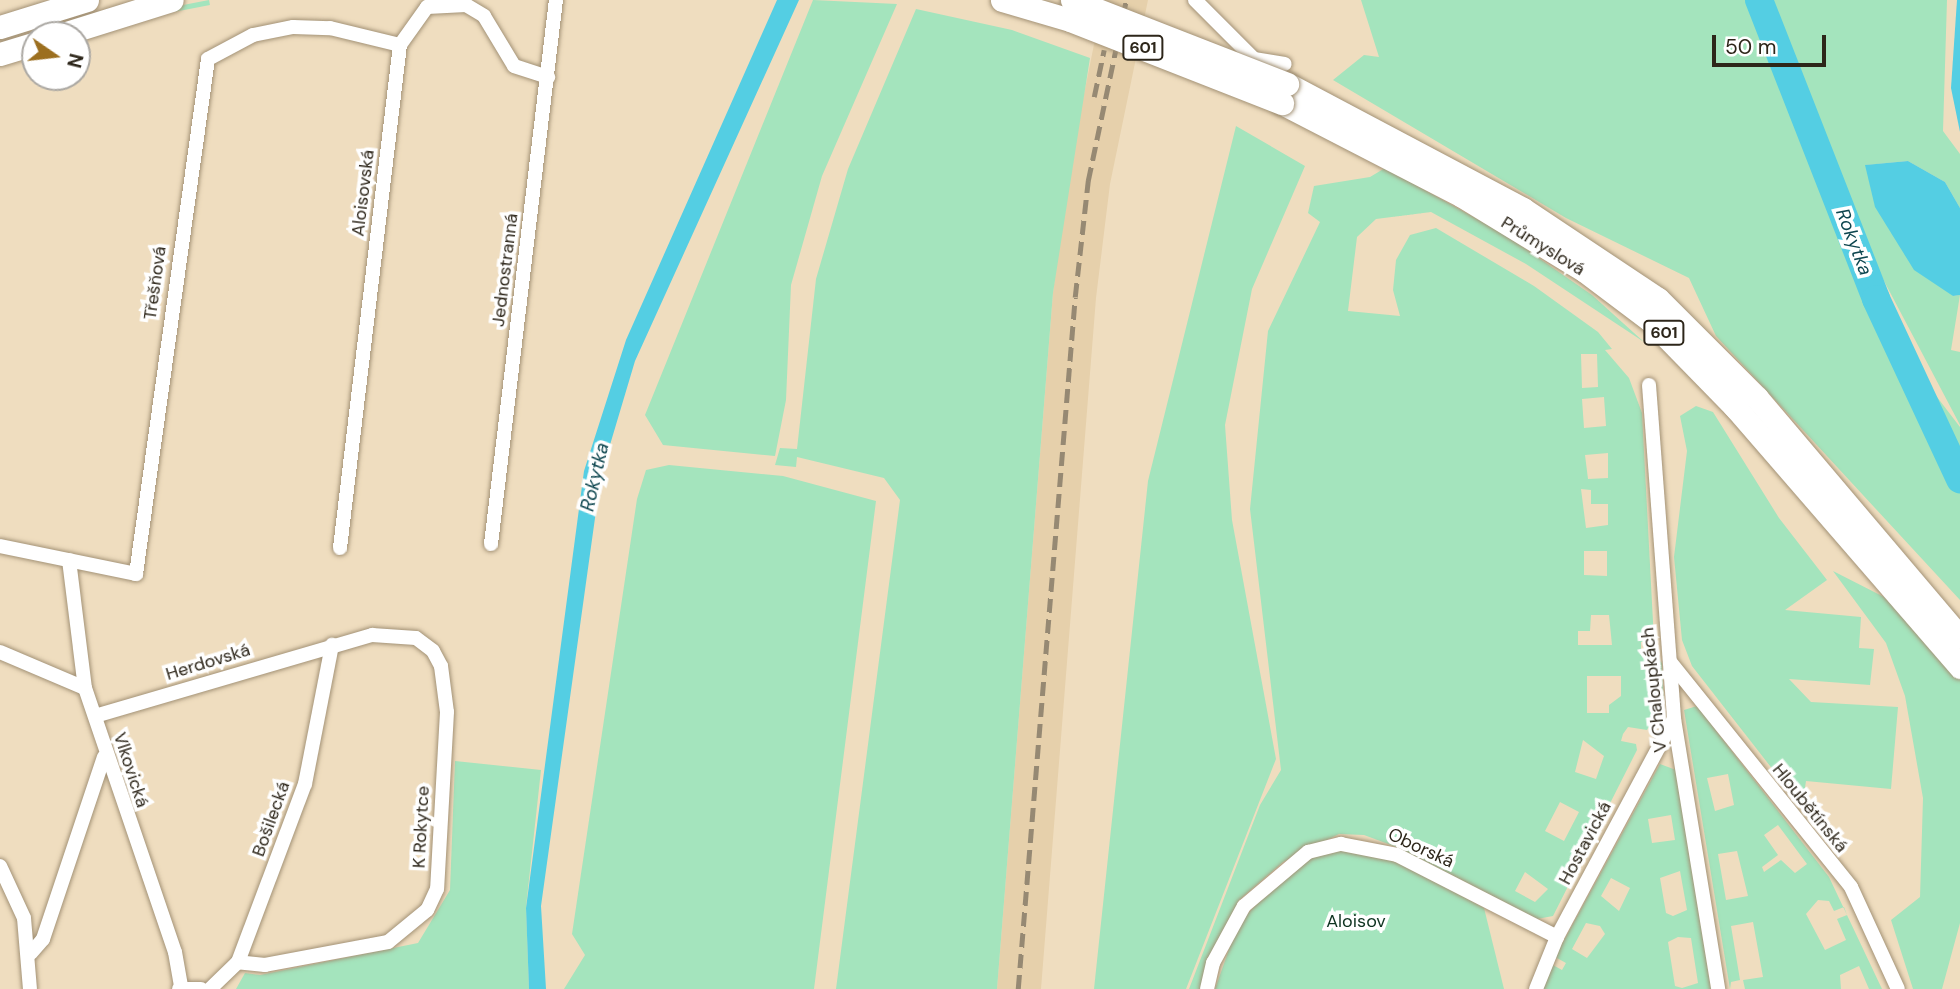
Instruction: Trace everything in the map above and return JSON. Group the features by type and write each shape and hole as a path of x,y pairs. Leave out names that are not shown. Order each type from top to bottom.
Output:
{"main road":[{"path":"42,14 61,0"},
{"path":"0,27 87,0"},
{"path":"91,25 172,0"},
{"name":"Průmyslová","path":"1002,0 1285,84 1643,314 1735,407 1960,667"},
{"name":"Průmyslová","path":"1072,0 1285,84 1523,209 1643,287 1731,369 1960,637"},
{"path":"0,54 21,47"}],"street":[{"name":"Jednostranná","path":"491,544 556,0"},
{"path":"1195,0 1254,59 1285,84"},
{"path":"400,44 427,8 466,5 484,16 514,66 548,77"},
{"name":"Třešňová","path":"0,546 136,574 208,59 253,35 293,27 330,28 400,44"},
{"name":"Aloisovská","path":"340,548 400,44"},
{"name":"V Chaloupkách","path":"1649,385 1674,719 1718,989"},
{"name":"Vlkovická","path":"69,560 85,688 104,757 175,952 180,988"},
{"name":"K Rokytce","path":"238,962 265,964 388,942 427,910 437,889 446,712 441,666 416,638 396,634 332,645"},
{"name":"Herdovská","path":"94,716 332,645"},
{"name":"Bošilecká","path":"210,989 238,962 304,784 332,645"},
{"path":"0,652 85,688"},
{"name":"Hloubětínská","path":"1671,663 1851,887 1898,989"},
{"name":"Hostavická","path":"1536,989 1557,937 1674,719"},
{"path":"31,953 43,939 104,757"},
{"name":"Oborská","path":"1206,989 1213,963 1244,906 1308,852 1340,844 1398,855 1557,937"},
{"path":"0,866 24,918 31,953 30,989"},
{"path":"180,988 201,989"}],"shaded area":[{"path":"1103,0 1148,0 1110,184 1096,298 1041,989 997,989 1053,293 1067,178"}],"green space":[{"path":"209,0 210,5 91,28 91,23"},
{"path":"813,0 897,4 822,176 791,285 786,400 775,456 663,445 645,415"},
{"path":"1361,0 1749,0 1868,307 1960,427 1960,600 1716,336 1689,278 1566,218 1333,80 1364,55 1379,57"},
{"path":"1768,0 1947,0 1943,131 1960,154 1960,208 1945,182 1908,161 1866,165 1953,296 1960,295 1951,350 1960,352 1960,425 1864,243"},
{"path":"916,9 1012,30 1090,58 1053,293 997,989 836,989 900,500 884,478 797,457 796,467 775,465 780,448 797,449 816,279 848,169"},
{"path":"1236,126 1305,166 1252,289 1225,425 1232,520 1276,759 1186,989 1094,989 1148,481"},
{"path":"1385,168 1504,234 1592,295 1644,342 1526,264 1431,212 1376,219 1357,237 1348,311 1400,316 1393,290 1396,260 1410,235 1436,228 1534,286 1598,332 1612,349 1605,350 1629,378 1642,413 1654,641 1641,642 1641,655 1655,656 1662,663 1664,704 1647,730 1628,727 1623,734 1621,741 1636,744 1637,750 1553,916 1537,919 1399,848 1364,835 1339,834 1283,862 1239,900 1201,989 1189,989 1260,805 1281,770 1250,509 1268,331 1320,222 1308,213 1314,186 1370,177","holes":["1581,354 1597,354 1598,387 1582,388","1604,397 1606,426 1584,428 1582,399","1608,453 1608,478 1588,479 1585,455","1581,489 1591,490 1591,504 1608,504 1608,525 1586,528","1584,551 1607,551 1607,576 1584,575","1591,615 1609,615 1612,645 1578,645 1578,631 1590,631","1587,676 1621,676 1621,696 1609,705 1609,713 1587,713","1583,740 1604,756 1596,779 1575,772","1560,802 1579,812 1564,841 1545,831","1525,872 1548,889 1535,902 1515,891"]},
{"path":"1696,406 1713,412 1779,518 1827,580 1785,610 1861,617 1859,648 1874,649 1870,685 1789,679 1811,702 1898,707 1891,789 1806,781 1802,807 1692,666 1682,640 1674,557 1687,451 1680,416"},
{"path":"669,465 783,476 876,501 814,989 564,989 585,955 572,934 637,499 646,470"},
{"path":"1833,571 1884,597 1960,677 1960,923 1942,989 1913,989 1891,920 1920,897 1923,798 1905,696 1886,643"},
{"path":"1697,706 1829,877 1843,907 1834,911 1829,901 1818,900 1806,914 1825,950 1846,940 1837,919 1847,915 1882,989 1869,989 1859,966 1840,975 1841,989 1745,989 1743,980 1763,977 1753,922 1731,926 1740,980 1731,982 1730,989 1684,710","holes":["1728,774 1734,805 1715,811 1707,778","1778,825 1807,864 1795,873 1781,860 1764,872 1762,867 1778,855 1764,835","1737,851 1748,896 1726,900 1718,854"]},
{"path":"455,761 541,770 526,907 529,989 236,989 245,973 260,975 418,943 450,890"},
{"path":"1660,764 1676,770 1711,989 1542,989 1551,964 1562,970 1566,963 1555,957","holes":["1671,815 1675,840 1652,843 1648,819","1680,871 1687,910 1673,916 1666,913 1660,878","1611,878 1630,888 1619,911 1601,896","1586,923 1600,926 1605,934 1587,958 1572,949","1678,937 1691,938 1698,983 1682,988 1675,986 1668,942"]},
{"name":"Aloisov","path":"1340,850 1379,856 1413,869 1484,908 1504,989 1215,989 1238,924 1272,888 1313,857"}],"water":[{"path":"777,0 799,0 635,361 601,475 541,906 546,989 529,989 526,908 584,471 626,340"},
{"path":"1957,0 1960,0 1960,132 1951,88"},
{"path":"1908,161 1945,182 1960,208 1960,295 1953,296 1914,270 1875,207 1865,165"}],"waterway":[{"name":"Rokytka","path":"1759,0 1876,299 1960,479"}],"railway":[{"path":"1018,989 1075,297 1088,181 1126,0"},
{"path":"1094,97 1104,50"}]}
